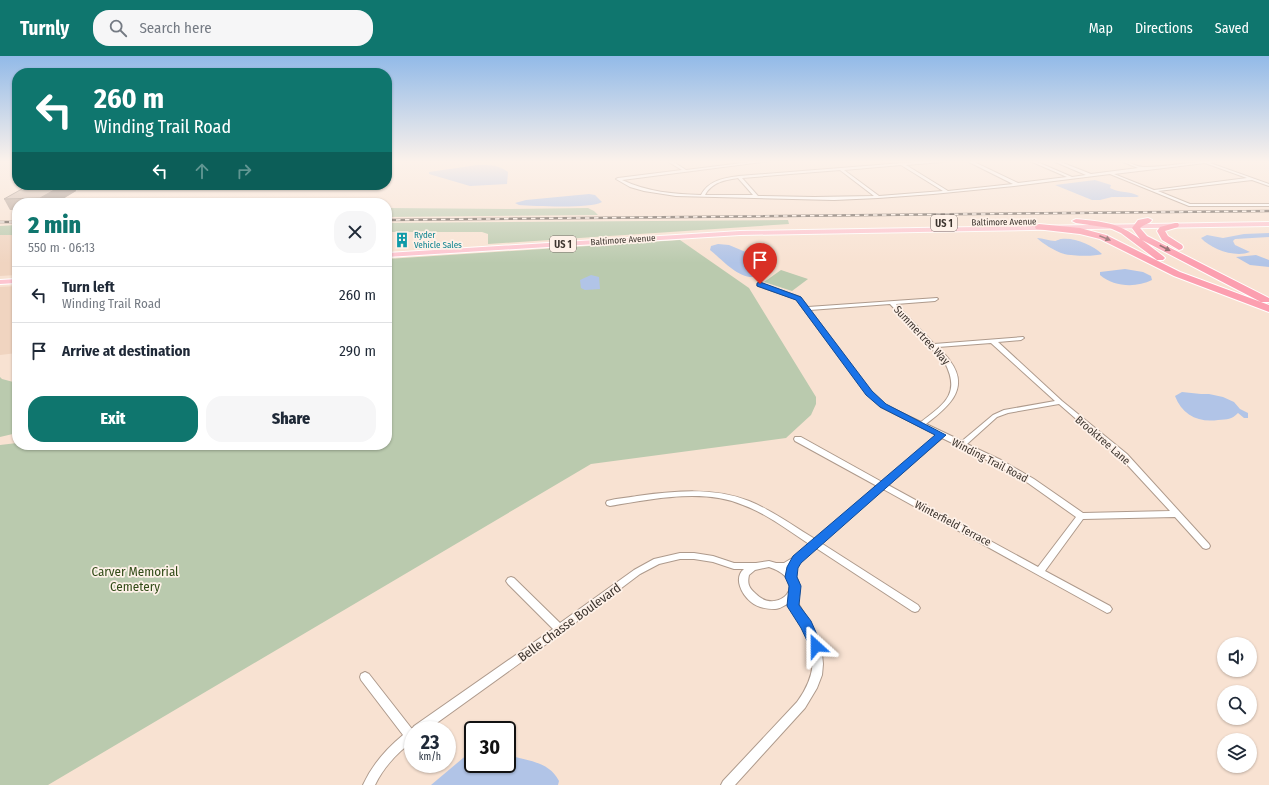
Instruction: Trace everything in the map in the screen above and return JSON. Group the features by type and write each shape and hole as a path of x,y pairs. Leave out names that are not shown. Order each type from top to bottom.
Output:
{"highway":[{"path":"1148,220 1141,222 1136,228 1144,238 1267,299"},
{"path":"1076,221 1112,226 1124,232 1161,259 1177,268 1216,283 1267,299"},
{"path":"1175,225 1161,231 1165,238 1219,268 1267,299"},
{"path":"1039,227 1080,231 1103,237 1177,274 1269,309"}],"main road":[{"name":"Baltimore Avenue","path":"740,233 770,228 869,225 1269,218"},
{"name":"Baltimore Avenue","path":"392,255 740,233 1269,224"},
{"path":"0,282 12,281"}],"street":[{"path":"704,195 757,197 878,197 900,195"},
{"path":"1168,195 1195,206 1269,205"},
{"name":"Winding Trail Road","path":"760,284 798,298 808,309 869,393 883,406 998,462 1031,480 1081,516"},
{"path":"808,309 935,299"},
{"name":"Summertree Way","path":"891,302 934,346 953,370 956,382 955,391 947,403 921,425"},
{"path":"934,346 1021,338"},
{"name":"Brooktree Lane","path":"993,341 1060,402 1124,456 1206,546"},
{"path":"962,445 995,416 1006,411 1060,402"},
{"name":"Belle Chasse Boulevard","path":"431,721 560,630 637,572 657,561 680,556 694,556 713,559 734,566 769,564 785,566 797,560 941,435"},
{"name":"Winterfield Terrace","path":"798,439 1107,609"},
{"path":"610,503 659,495 696,494 727,497 745,502 756,507 815,543 915,608"},
{"path":"1040,571 1081,516 1178,514"},
{"name":"Belle Chasse Boulevard","path":"727,785 807,698 818,674 819,658 816,646 806,625 793,606 795,586 791,577 793,567 797,560"},
{"path":"734,566 742,578 743,587 749,596 754,600 765,604 777,604 786,602 793,595"},
{"path":"742,578 747,570 754,566"},
{"path":"777,566 791,577"},
{"path":"511,580 560,630"},
{"path":"777,604 796,611"},
{"path":"365,677 404,722"},
{"name":"Belle Chasse Boulevard","path":"369,784 387,759 404,743"}],"shaded area":[{"path":"0,235 12,235 12,275 0,276"},
{"path":"12,286 12,354 0,355 0,287"}],"green space":[{"path":"392,208 588,208 598,215 392,217"},
{"path":"788,220 789,224 488,244 488,234 482,232 392,232 392,223"},
{"path":"12,225 12,235 0,235 0,226"},
{"name":"Carver Memorial Cemetery","path":"680,240 749,288 816,397 816,404 811,415 786,438 591,464 48,785 0,785 0,445 12,444 12,450 392,450 392,259"},
{"path":"781,270 808,279 792,291 764,282"},
{"path":"0,377 12,382 12,434 0,437"}],"water":[{"path":"578,195 595,195 602,202 586,206 537,206 519,205 515,203 526,200"},
{"path":"1080,195 1139,196 1112,197 1092,200"},
{"path":"1269,233 1269,237 1235,239 1233,241 1235,245 1250,252 1244,254 1231,253 1217,249 1201,238 1207,235 1223,238 1244,234"},
{"path":"1037,238 1053,241 1061,239 1077,240 1102,254 1087,256 1064,254 1049,247"},
{"path":"718,244 729,245 772,263 772,265 767,271 757,276 750,277 742,275 728,266 710,250 711,246"},
{"path":"1256,255 1269,260 1269,267 1250,265 1236,257"},
{"path":"1125,269 1143,272 1151,276 1152,280 1146,283 1125,285 1112,282 1100,275 1100,272"},
{"path":"591,275 599,277 600,289 585,290 581,288 580,280"},
{"path":"1182,392 1209,394 1223,397 1234,402 1240,409 1248,413 1248,418 1244,418 1238,413 1227,419 1211,421 1198,419 1187,413 1178,403 1175,396"},
{"path":"464,757 464,773 516,773 516,757 537,763 549,769 555,774 559,781 558,785 431,785 445,773 456,773 456,764"}],"building":[{"path":"11,195 45,195 40,198 4,199"}],"railway":[{"path":"392,220 1269,211"},
{"path":"0,222 12,222"}],"place":[{"name":"Ryder Vehicle Sales","path":"402,240"}],"route":[{"path":"760,284 798,298 808,309 869,393 883,406 941,435 797,560 793,567 791,577 795,586 792,600 793,606 813,637 816,646"}]}
